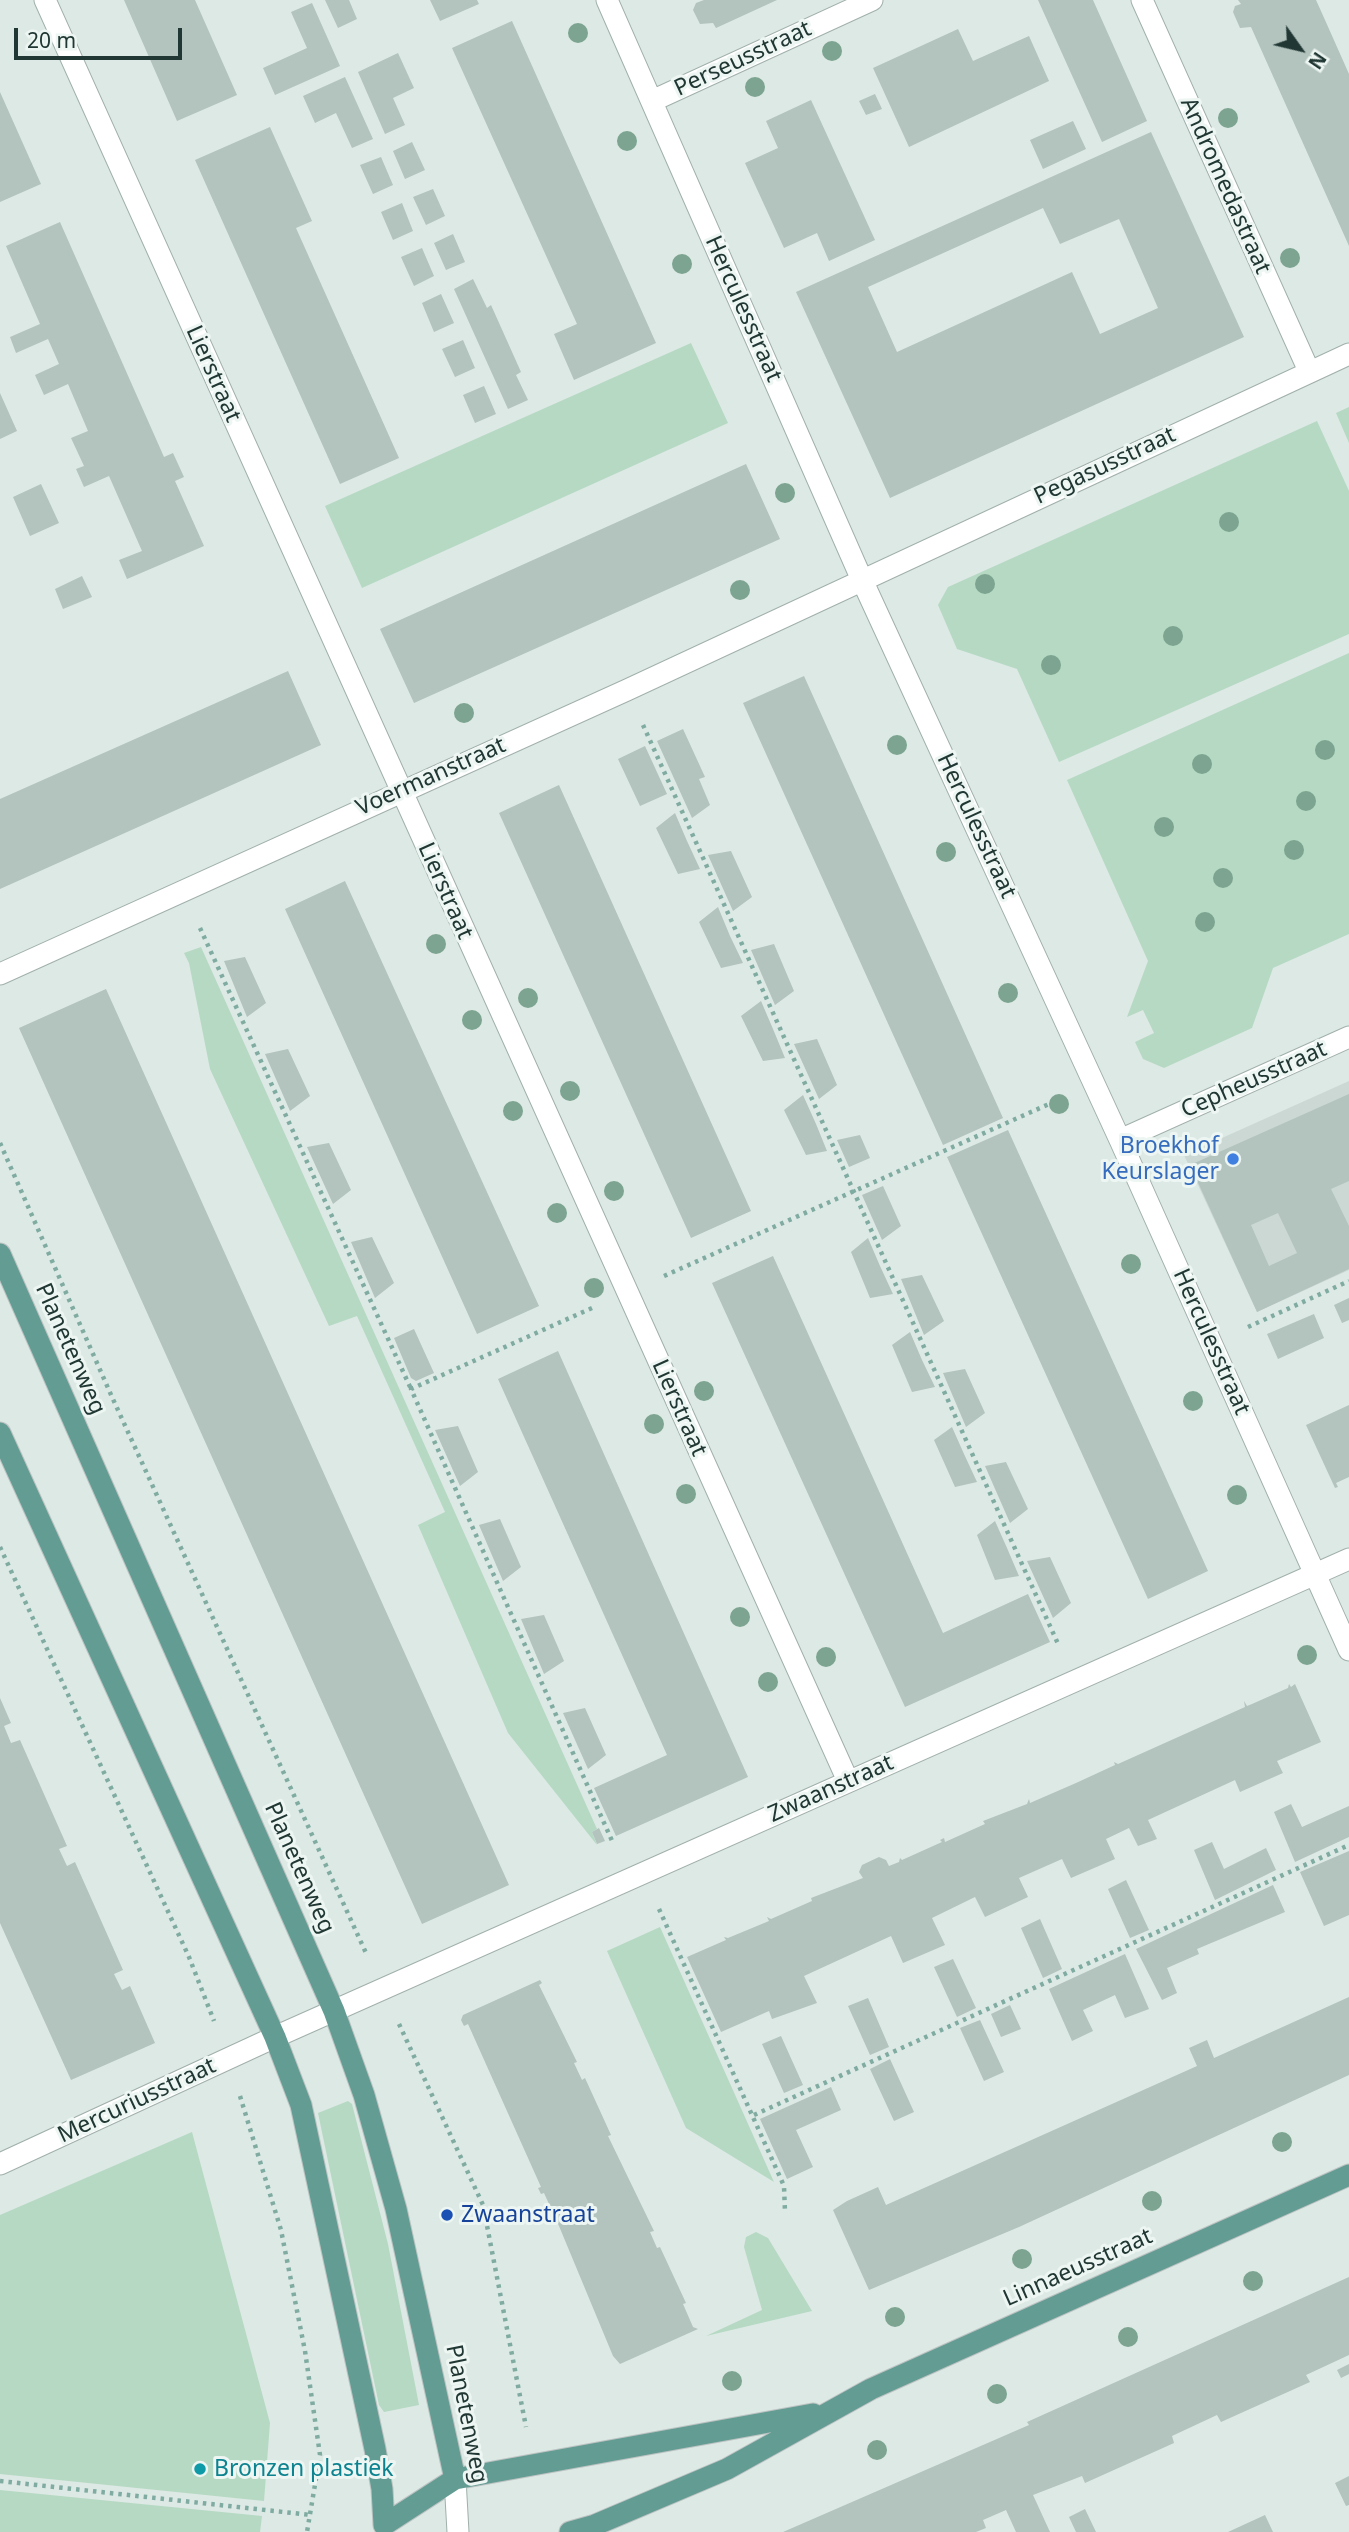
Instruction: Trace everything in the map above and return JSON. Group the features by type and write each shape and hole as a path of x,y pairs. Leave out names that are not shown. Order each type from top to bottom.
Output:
{"main road":[{"name":"Planetenweg","path":"0,1254 334,2011 364,2095 396,2208 455,2479"},
{"path":"0,1433 275,2037 301,2105 314,2154 390,2530"},
{"name":"Linnaeusstraat","path":"570,2532 595,2525 727,2469 829,2411 1349,2175"},
{"name":"Linnaeusstraat","path":"390,2530 455,2479 829,2411"}],"street":[{"name":"Lierstraat","path":"45,0 848,1782"},
{"name":"Herculesstraat","path":"607,0 862,580 1120,1140 1349,1650"},
{"name":"Perseusstraat","path":"652,101 872,0"},
{"name":"Andromedastraat","path":"1142,0 1308,371"},
{"name":"Pegasusstraat","path":"862,580 1308,371 1349,355"},
{"name":"Voermanstraat","path":"0,974 400,790 627,690 862,580"},
{"name":"Cepheusstraat","path":"1120,1140 1349,1037"},
{"name":"Zwaanstraat","path":"275,2037 1349,1559"},
{"name":"Mercuriusstraat","path":"0,2164 275,2037"},
{"name":"Planetenweg","path":"455,2479 458,2532"}],"path":[{"path":"627,690 1075,1681"},
{"path":"183,890 636,1876 754,2115 784,2186 785,2212"},
{"path":"411,1389 1094,1084"},
{"path":"1212,1343 1349,1281"},
{"path":"754,2115 1349,1845"},
{"path":"0,2481 311,2515"}],"shaded area":[{"path":"1349,1081 1349,1270 1257,1312 1184,1155"}],"green space":[{"path":"691,343 728,423 362,588 325,506"},
{"path":"1349,407 1349,443 1336,413"},
{"path":"1317,421 1349,491 1349,634 1059,762 1017,669 957,649 938,605 948,587"},
{"path":"1349,653 1349,934 1273,968 1252,1028 1164,1068 1143,1059 1135,1042 1154,1033 1143,1010 1127,1017 1148,961 1067,780"},
{"path":"201,947 597,1829 592,1832 597,1845 508,1733 418,1525 445,1512 357,1316 329,1326 210,1069 189,963 184,953"},
{"path":"660,1927 774,2182 686,2128 607,1951"},
{"path":"348,2101 352,2104 388,2244 419,2405 384,2412 379,2405 318,2113"},
{"path":"192,2132 270,2423 264,2501 0,2474 0,2215"},
{"path":"756,2232 768,2238 812,2311 706,2336 762,2310 744,2247 746,2237"},
{"path":"0,2490 262,2516 260,2532 0,2532"}],"building":[{"path":"124,0 195,0 237,95 177,121"},
{"path":"325,0 349,0 357,19 338,28"},
{"path":"430,0 477,0 479,4 440,21"},
{"path":"704,0 777,0 716,28 713,23 700,24 693,10 696,3"},
{"path":"1038,0 1093,0 1147,121 1102,142"},
{"path":"1238,0 1316,0 1349,74 1349,246 1251,27 1240,28 1233,12 1235,6 1241,4"},
{"path":"312,3 340,66 275,95 263,68 307,48 291,12"},
{"path":"512,21 656,343 574,380 554,334 577,324 452,48"},
{"path":"958,29 973,61 1029,36 1049,81 909,147 873,68"},
{"path":"398,53 414,88 393,98 405,125 385,134 358,72"},
{"path":"345,77 373,139 352,148 336,113 315,123 303,96"},
{"path":"0,92 41,184 0,202"},
{"path":"875,94 882,109 866,115 859,101"},
{"path":"811,100 875,240 829,261 817,233 784,248 745,163 778,148 766,121"},
{"path":"1073,121 1086,149 1043,169 1030,140"},
{"path":"270,127 312,221 296,228 399,458 340,484 195,160"},
{"path":"1151,132 1244,337 890,498 796,292","holes":["1043,208 1060,244 1119,219 1158,308 1100,334 1072,272 897,352 868,287"]},
{"path":"412,142 425,170 405,179 393,151"},
{"path":"381,157 393,185 373,194 360,165"},
{"path":"433,189 445,216 426,225 413,197"},
{"path":"402,203 413,231 393,240 381,212"},
{"path":"60,222 164,457 173,453 184,477 175,481 204,546 127,579 119,560 142,551 109,476 84,487 76,469 84,466 71,438 88,431 68,384 44,395 35,375 59,364 48,339 16,353 10,337 40,324 6,246"},
{"path":"453,234 465,262 446,270 434,243"},
{"path":"422,248 434,276 414,286 401,257"},
{"path":"473,279 487,308 491,305 521,372 516,375 528,400 508,409 454,289"},
{"path":"441,294 454,323 434,332 422,303"},
{"path":"463,340 475,368 455,377 442,349"},
{"path":"484,386 496,414 475,423 463,395"},
{"path":"0,393 17,431 0,439"},
{"path":"746,464 780,539 414,703 380,629"},
{"path":"41,484 59,523 30,536 13,497"},
{"path":"82,576 92,597 63,609 55,589"},
{"path":"288,671 321,745 0,889 0,799"},
{"path":"804,676 1003,1118 943,1145 743,703"},
{"path":"683,729 705,777 699,779 710,805 692,818 657,741"},
{"path":"645,746 667,794 640,806 618,759"},
{"path":"559,785 751,1211 691,1238 499,813"},
{"path":"675,813 700,869 678,874 656,828"},
{"path":"731,851 752,897 733,911 708,855"},
{"path":"345,881 539,1306 477,1334 285,909"},
{"path":"718,907 743,963 721,968 699,922"},
{"path":"774,944 794,991 775,1005 751,950"},
{"path":"245,957 266,1003 247,1017 224,961"},
{"path":"106,989 509,1885 422,1924 19,1028"},
{"path":"761,1001 785,1058 763,1061 741,1016"},
{"path":"817,1039 837,1085 819,1099 794,1044"},
{"path":"288,1049 310,1096 290,1111 265,1054"},
{"path":"1349,1094 1349,1181 1331,1189 1349,1226 1349,1269 1257,1312 1190,1165","holes":["1278,1213 1297,1253 1269,1266 1251,1225"]},
{"path":"803,1095 827,1151 806,1155 784,1110"},
{"path":"1008,1130 1208,1571 1148,1599 947,1157"},
{"path":"860,1135 870,1158 849,1167 837,1140"},
{"path":"329,1143 351,1190 333,1204 307,1147"},
{"path":"883,1186 901,1226 882,1240 862,1195"},
{"path":"372,1237 394,1283 375,1298 351,1242"},
{"path":"868,1238 893,1294 870,1298 851,1252"},
{"path":"773,1256 943,1633 1028,1594 1050,1642 905,1707 712,1283"},
{"path":"922,1275 944,1321 924,1335 901,1279"},
{"path":"1349,1298 1349,1320 1342,1323 1334,1305"},
{"path":"1314,1314 1324,1338 1278,1359 1267,1334"},
{"path":"414,1329 434,1373 416,1381 411,1378 394,1338"},
{"path":"910,1332 935,1387 912,1392 892,1345"},
{"path":"558,1351 748,1777 616,1836 594,1788 667,1755 498,1379"},
{"path":"965,1369 985,1413 966,1427 943,1373"},
{"path":"1349,1405 1349,1477 1336,1483 1338,1487 1335,1488 1306,1425"},
{"path":"458,1426 478,1472 460,1486 435,1430"},
{"path":"952,1427 977,1482 955,1487 934,1440"},
{"path":"1006,1462 1028,1509 1010,1523 985,1466"},
{"path":"500,1519 521,1567 503,1581 479,1525"},
{"path":"995,1521 1019,1576 995,1580 977,1535"},
{"path":"1050,1557 1071,1603 1053,1618 1027,1561"},
{"path":"544,1615 564,1661 544,1674 521,1619"},
{"path":"1289,1684 1291,1687 1295,1684 1321,1742 1277,1761 1283,1773 1240,1792 1235,1780 1148,1820 1157,1839 1138,1846 1129,1828 1106,1839 1115,1859 1071,1878 1062,1859 1019,1878 1028,1897 985,1917 975,1897 932,1918 945,1945 903,1963 891,1936 804,1976 817,2003 772,2019 769,2011 721,2032 687,1957 726,1940 724,1937 728,1938 769,1921 767,1917 771,1919 812,1901 811,1898 863,1878 859,1872 862,1865 879,1857 886,1860 889,1866 899,1862 900,1858 902,1860 942,1842 940,1840 944,1838 945,1842 985,1824 983,1821 1027,1804 1029,1799 1030,1803 1076,1783 1115,1765 1114,1762 1118,1764 1245,1707 1244,1701 1247,1706 1288,1688"},
{"path":"0,1698 11,1723 4,1726 11,1743 20,1740 67,1846 59,1849 67,1866 75,1862 123,1970 114,1974 122,1990 130,1986 155,2043 71,2080 0,1923"},
{"path":"585,1708 606,1755 588,1769 563,1713"},
{"path":"1291,1804 1302,1827 1349,1806 1349,1837 1295,1862 1274,1812"},
{"path":"599,1828 605,1841 597,1844 592,1832"},
{"path":"1212,1842 1224,1869 1266,1848 1276,1870 1215,1900 1194,1850"},
{"path":"1349,1851 1349,1915 1324,1926 1300,1872"},
{"path":"1126,1880 1149,1930 1130,1938 1108,1889"},
{"path":"1273,1885 1285,1912 1197,1949 1199,1954 1167,1968 1177,1993 1162,2000 1136,1949"},
{"path":"1040,1919 1062,1969 1043,1978 1021,1928"},
{"path":"1125,1954 1149,2009 1125,2018 1115,1995 1083,2010 1093,2031 1072,2041 1049,1989"},
{"path":"953,1959 976,2008 957,2017 934,1967"},
{"path":"540,1980 542,1983 539,1985 577,2062 574,2063 582,2080 585,2078 611,2135 608,2136 654,2231 650,2232 657,2248 660,2247 686,2303 683,2304 693,2327 698,2329 620,2364 613,2356 559,2226 544,2193 541,2194 538,2188 541,2187 468,2024 464,2026 461,2020 463,2015"},
{"path":"1349,1997 1349,2075 1019,2227 869,2290 833,2210 847,2201 878,2187 886,2205 1197,2066 1189,2048 1207,2040 1214,2058"},
{"path":"868,1998 889,2047 870,2055 848,2006"},
{"path":"1010,2005 1021,2029 1001,2037 991,2014"},
{"path":"980,2020 1004,2072 984,2081 960,2028"},
{"path":"781,2036 803,2085 784,2093 762,2044"},
{"path":"890,2059 914,2112 894,2121 870,2069"},
{"path":"831,2087 841,2110 796,2130 813,2167 787,2179 760,2119"},
{"path":"1349,2277 1349,2355 1306,2375 1310,2382 1221,2422 1217,2415 1172,2436 1174,2443 1085,2483 1082,2476 1033,2495 1050,2532 1016,2532 1006,2510 983,2520 986,2528 976,2532 783,2532 1029,2425 1027,2422"},
{"path":"1349,2364 1349,2374 1341,2378 1337,2370"},
{"path":"1349,2476 1349,2505 1346,2506 1335,2483"},
{"path":"1085,2509 1096,2532 1076,2532 1069,2517"},
{"path":"1265,2515 1273,2532 1228,2532"}],"place":[{"name":"Broekhof Keurslager","path":"1233,1159"},
{"name":"Zwaanstraat","path":"447,2215"},
{"name":"Bronzen plastiek","path":"200,2469"}]}
